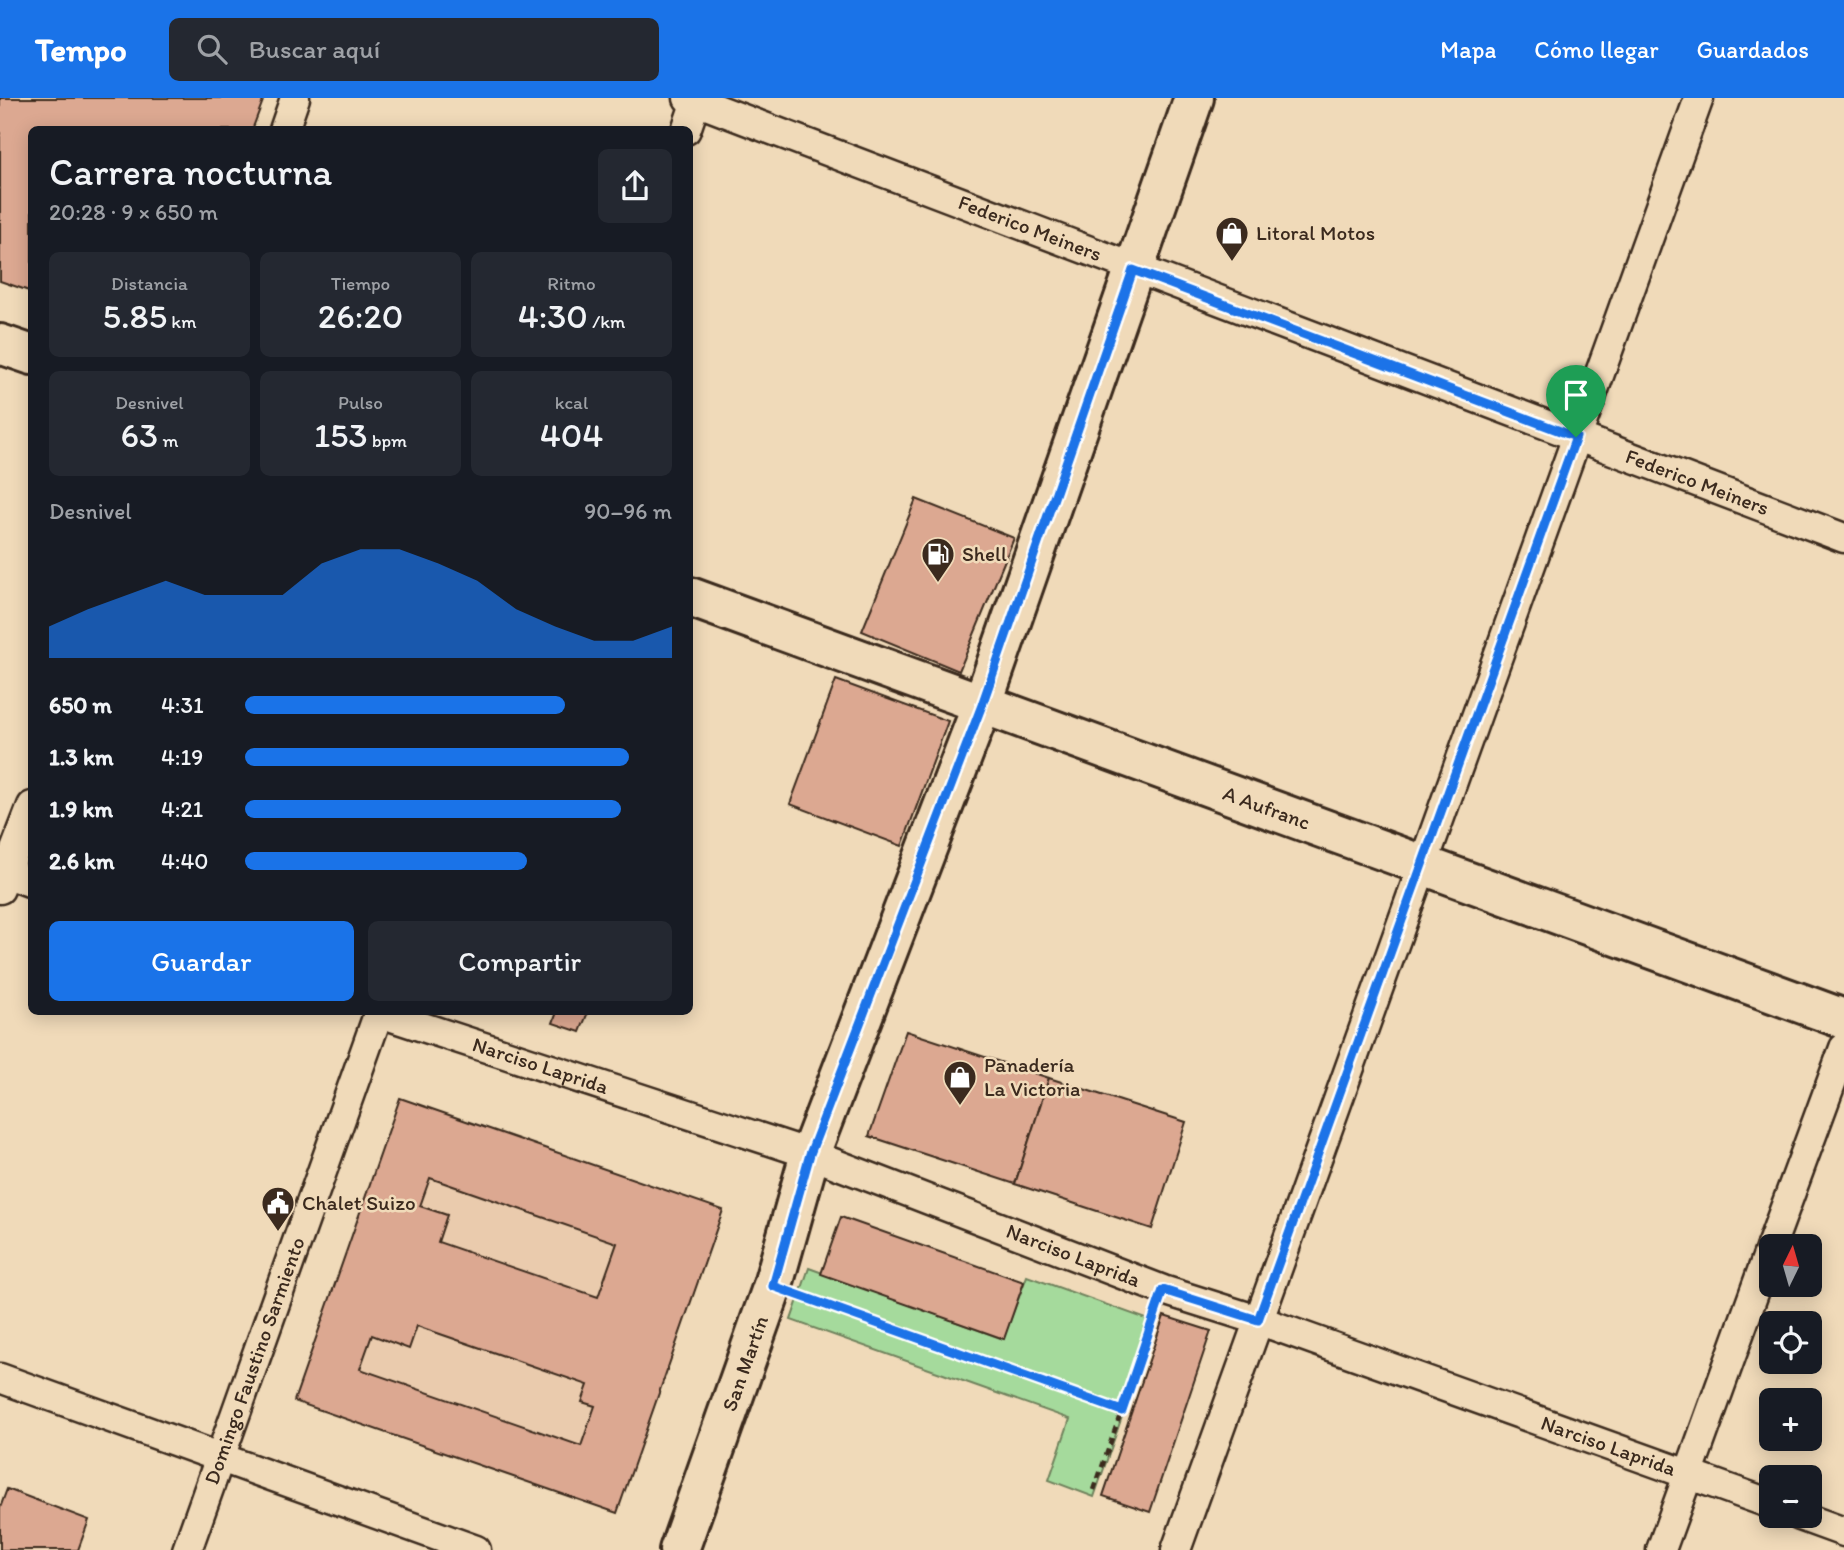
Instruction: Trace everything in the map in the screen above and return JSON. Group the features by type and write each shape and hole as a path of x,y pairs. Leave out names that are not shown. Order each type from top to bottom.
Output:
{"main road":[{"name":"San Martín","path":"679,1550 773,1286 810,1154 982,705 1194,98"},
{"path":"0,344 28,354"},
{"name":"A Aufranc","path":"693,598 1844,1019"}],"street":[{"path":"285,126 295,98"},
{"path":"1176,1550 1699,98"},
{"path":"687,126 694,99"},
{"name":"Federico Meiners","path":"694,99 1133,270 1844,538"},
{"path":"9,879 28,819"},
{"name":"Domingo Faustino Sarmiento","path":"187,1550 377,1015"},
{"name":"Narciso Laprida","path":"387,1015 810,1154 1163,1290 1258,1320 1759,1500"},
{"path":"1775,1234 1844,1048"},
{"path":"1661,1550 1759,1279"},
{"path":"0,1378 476,1550"},
{"path":"1822,1524 1844,1532"}],"path":[{"path":"773,1286 1122,1411"},
{"path":"1094,1490 1163,1290"}],"shaded area":[{"path":"400,1098 723,1210 617,1513 294,1401"}],"green space":[{"path":"809,1268 1003,1339 1027,1276 1155,1322 1094,1497 1049,1480 1070,1419 791,1320"}],"building":[{"path":"0,98 264,98 254,126 28,126 28,291 0,281"},
{"name":"Shell","path":"916,499 1014,538 959,671 862,631"},
{"path":"836,680 948,721 902,846 790,804"},
{"path":"556,1015 587,1015 580,1032 553,1023"},
{"name":"Panadería La Victoria","path":"906,1031 1049,1078 1015,1184 869,1136"},
{"path":"1049,1078 1186,1122 1152,1229 1015,1184"},
{"path":"400,1098 723,1210 617,1513 294,1401","holes":["430,1178 617,1243 598,1297 438,1242 447,1215 420,1206","417,1326 588,1385 582,1402 595,1406 581,1446 360,1369 372,1335 409,1349"]},
{"path":"841,1217 1024,1282 1004,1339 821,1274"},
{"path":"1164,1316 1211,1331 1150,1512 1103,1496"},
{"path":"7,1489 89,1520 78,1550 0,1550 0,1508"}],"place":[{"name":"Litoral Motos","path":"1232,263"},
{"name":"Shell","path":"938,584"},
{"name":"Panadería La Victoria","path":"960,1107"},
{"name":"Chalet Suizo","path":"278,1233"}],"route":[{"path":"1133,270 1576,437 1258,1320 1163,1290 1122,1411 773,1286 810,1154 982,705 1133,270"}]}
